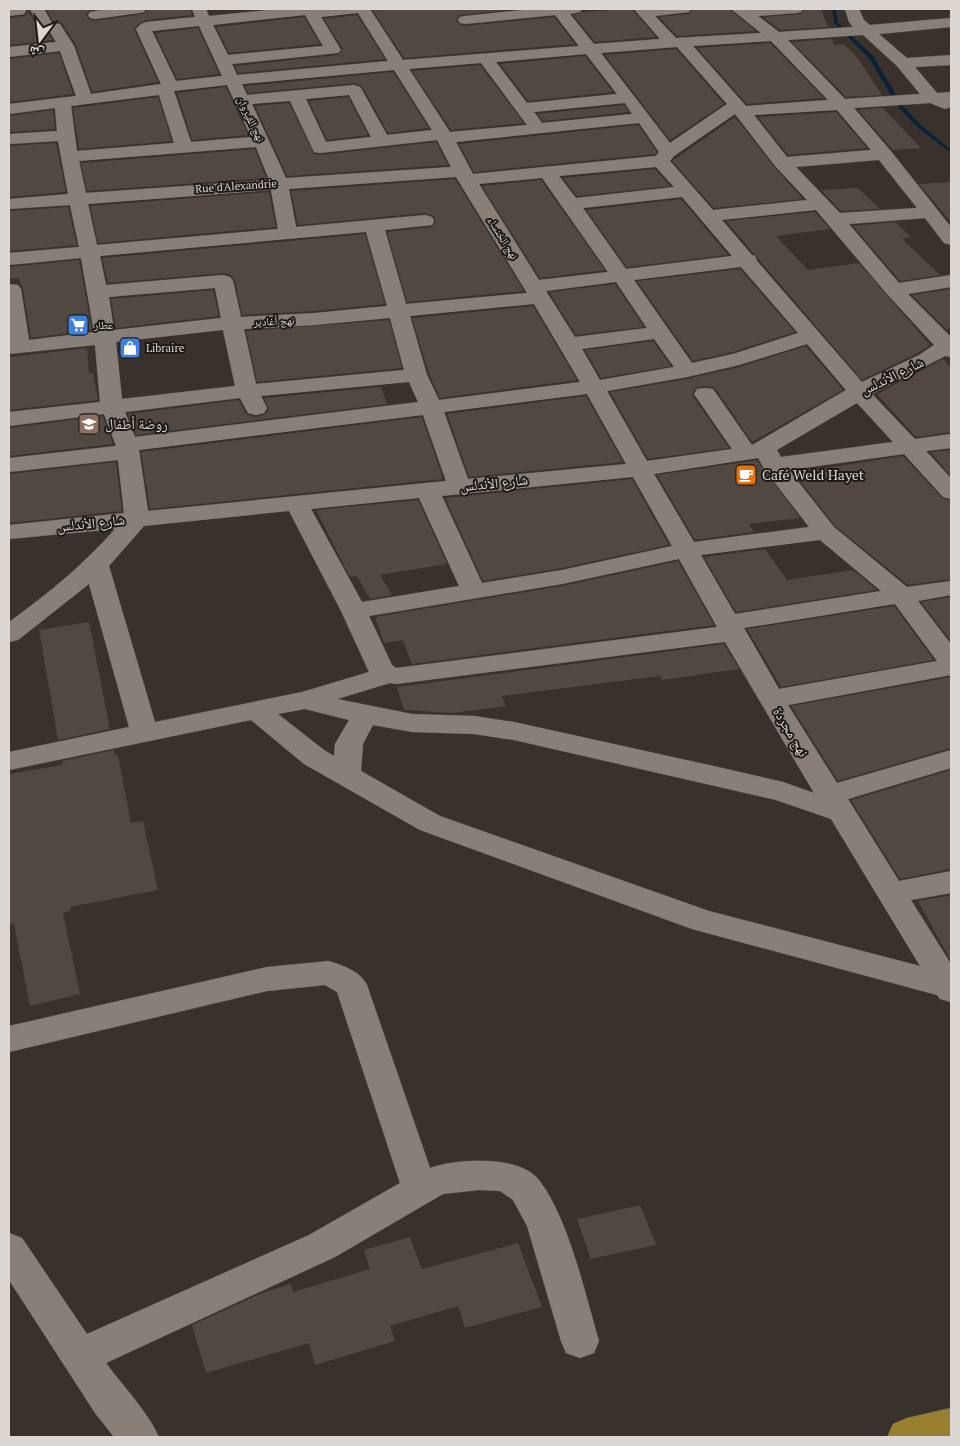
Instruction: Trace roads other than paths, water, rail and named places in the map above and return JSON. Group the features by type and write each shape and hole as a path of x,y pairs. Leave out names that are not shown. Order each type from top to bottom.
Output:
{"highway":[{"path":"907,1437 951,1427"}],"street":[{"path":"15,11 37,9 47,28 55,27 66,46 85,99"},
{"path":"95,16 139,9"},
{"path":"184,148 167,87 144,28 202,15 313,15 357,9"},
{"name":"نهج الخنساء","path":"364,9 445,136 465,175 569,344 642,469"},
{"path":"461,14 579,9"},
{"path":"643,10 684,9"},
{"path":"740,11 796,9"},
{"path":"852,9 863,31 903,63 925,99 951,106"},
{"path":"558,10 629,98 643,118 664,157 688,191 859,392 951,492"},
{"path":"643,10 739,108 782,163 821,204 894,290 950,347"},
{"path":"740,11 775,36 841,104 884,154 951,239"},
{"path":"461,14 485,47 538,129"},
{"name":"نهج القيروان","path":"202,15 262,141 279,183 288,234"},
{"path":"300,28 313,15"},
{"path":"223,60 333,50 313,15"},
{"path":"9,93 12,109 167,87 398,64 485,47 591,50 863,31 951,22"},
{"path":"194,40 231,36"},
{"path":"152,45 169,43"},
{"path":"9,52 66,46"},
{"path":"903,63 951,60"},
{"path":"242,100 354,90 382,141"},
{"path":"296,95 320,148 643,118"},
{"path":"664,157 739,108 951,97"},
{"path":"523,108 629,98"},
{"path":"9,634 66,592 96,565 137,519 127,448 112,408 105,337 98,292 69,157 62,102"},
{"path":"9,139 66,135"},
{"path":"69,157 262,141"},
{"path":"782,163 884,154"},
{"name":"Rue d'Alexandrie","path":"9,204 279,183 547,172 664,157"},
{"path":"547,172 687,371"},
{"path":"571,204 688,191"},
{"path":"710,216 821,204"},
{"path":"835,220 931,212"},
{"path":"9,259 425,221"},
{"path":"374,226 416,375 432,408 459,487"},
{"name":"نهج أغادير","path":"14,347 233,322 316,319 398,311 536,292 621,276 748,260"},
{"path":"98,292 221,280 224,282 248,391 266,428"},
{"path":"894,290 951,281"},
{"path":"11,289 14,347"},
{"path":"569,344 661,332"},
{"path":"9,465 266,428 594,387 687,371 739,358 811,336"},
{"name":"شارع الأندلس","path":"9,532 428,491 762,455 859,392 950,347"},
{"path":"9,420 248,391 416,375"},
{"path":"705,394 762,455 825,532 902,596 951,662"},
{"path":"762,455 908,446 951,441"},
{"name":"نهج مجردة","path":"642,469 771,699 834,804 950,988"},
{"path":"428,491 474,592"},
{"path":"297,504 354,612 381,670 389,675"},
{"path":"354,612 562,577 686,550 825,532"},
{"path":"96,565 144,733"},
{"path":"9,761 305,700 389,675 400,676 730,628 951,588"},
{"path":"771,699 951,667"},
{"path":"305,700 365,716 412,723 474,725 514,731 834,804 951,759"},
{"path":"256,710 314,757 430,823 703,921 950,988"},
{"path":"346,775 349,744 365,716"},
{"path":"891,893 951,882"},
{"path":"9,1036 267,979 329,973 351,985 420,1190"},
{"path":"80,1356 322,1246 437,1180 479,1175 507,1177 526,1189 545,1224 580,1341"},
{"path":"9,1249 109,1400 139,1437"}],"waterway":[{"path":"834,9 836,23 871,57 900,106 919,126 951,152"}],"place":[{"name":"عطار","path":"78,325"},
{"name":"Libraire","path":"130,348"},
{"name":"روضة أطفال","path":"89,424"},
{"name":"Café Weld Hayet","path":"746,475"}]}
